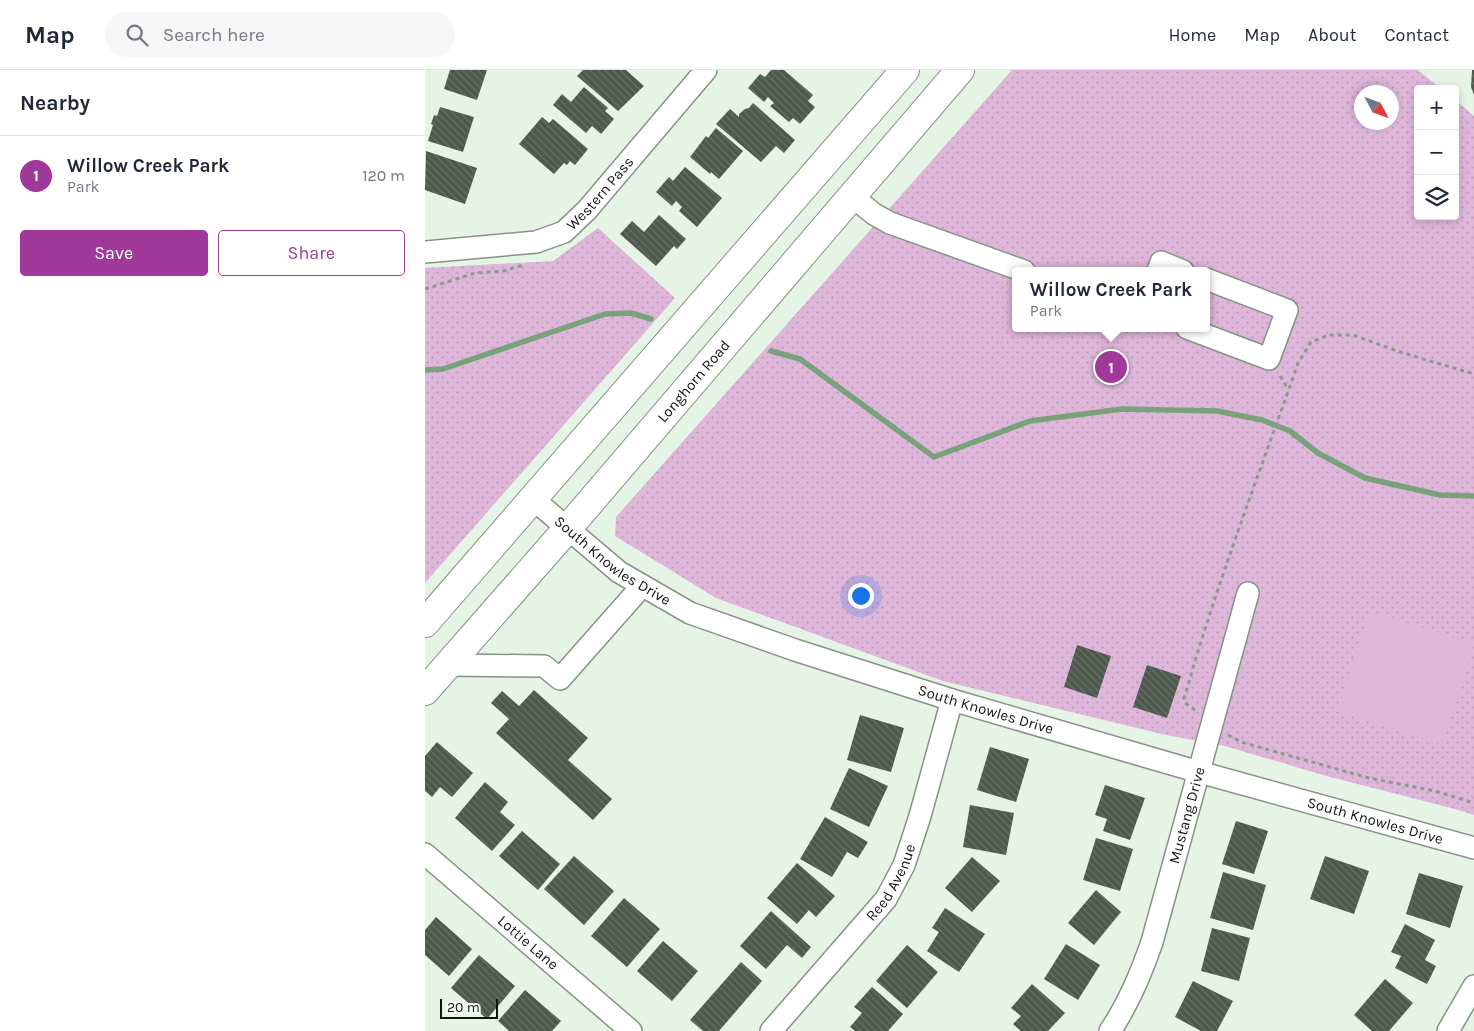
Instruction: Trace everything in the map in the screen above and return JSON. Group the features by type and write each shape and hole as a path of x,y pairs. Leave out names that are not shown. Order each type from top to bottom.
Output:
{"main road":[{"path":"425,623 905,70"},
{"name":"Longhorn Road","path":"425,691 568,528 960,70"}],"street":[{"name":"Western Pass","path":"425,252 536,242 564,232 587,210 707,70"},
{"path":"853,196 874,214 890,223 1013,267"},
{"path":"1159,267 1161,262 1173,267"},
{"path":"1198,332 1269,358 1287,310 1210,281"},
{"name":"South Knowles Drive","path":"533,499 619,572 690,613 795,650 952,700 1199,772 1474,848"},
{"path":"448,665 544,666 560,679 642,586"},
{"name":"Mustang Drive","path":"1110,1031 1123,1011 1143,968 1152,942 1248,593"},
{"name":"Reed Avenue","path":"771,1031 886,899 904,866 952,700"},
{"name":"Lottie Lane","path":"425,854 631,1031"},
{"path":"1447,1031 1474,986"}],"path":[{"path":"1474,374 1403,353 1353,335 1329,335 1311,342 1298,363 1226,563 1202,635 1184,699 1185,703 1241,742 1369,778 1435,790 1474,803"}],"shaded area":[{"path":"1012,70 1418,70 1436,85 1414,85 1414,220 1459,220 1459,103 1474,116 1474,815 1330,777 1225,746 1166,735 943,681 716,598 615,536 616,517"},
{"path":"598,228 675,298 425,583 425,268 553,261"},
{"path":"1370,611 1474,644 1442,744 1338,711"}],"building":[{"path":"450,70 487,70 477,100 444,89"},
{"path":"583,70 626,70 644,86 618,111 577,76"},
{"path":"771,70 784,70 813,95 808,101 815,107 800,124 793,118 789,122 770,106 774,103 768,97 764,102 748,88 760,74 765,77"},
{"path":"1472,70 1474,70 1474,95 1471,87"},
{"path":"584,87 608,108 605,111 614,119 601,134 592,126 586,133 553,105 562,94 571,102"},
{"path":"753,103 795,140 784,153 776,146 761,162 716,124 730,109 739,117 739,114"},
{"path":"440,107 474,117 463,152 428,141 434,115 437,116"},
{"path":"542,117 549,123 553,119 588,149 575,165 570,161 567,165 564,163 554,174 519,144"},
{"path":"716,128 743,151 719,179 690,157 706,136 708,138"},
{"path":"426,151 477,168 465,204 425,190"},
{"path":"685,167 722,198 697,227 679,211 682,207 676,201 672,206 656,192 669,177 673,181"},
{"path":"659,215 686,239 677,249 674,246 656,266 620,234 632,221 644,232"},
{"path":"1077,645 1111,656 1097,698 1064,687"},
{"path":"1147,665 1181,676 1167,718 1133,707"},
{"path":"534,690 588,738 568,760 612,799 593,820 496,733 509,719 491,703 502,691 519,706"},
{"path":"860,715 904,728 891,772 847,760"},
{"path":"437,742 473,773 452,797 440,787 432,797 425,791 425,756"},
{"path":"990,747 1029,759 1016,802 977,790"},
{"path":"849,768 888,786 869,827 830,809"},
{"path":"485,782 508,802 500,812 515,825 492,851 455,818"},
{"path":"1105,785 1145,798 1130,840 1103,831 1107,819 1095,815"},
{"path":"970,805 1014,813 1006,855 963,847"},
{"path":"825,817 868,842 858,858 847,852 832,877 800,859"},
{"path":"1236,821 1268,831 1254,874 1222,864"},
{"path":"522,831 560,864 538,890 499,856"},
{"path":"1096,838 1133,849 1120,891 1083,880"},
{"path":"574,856 614,891 584,925 544,889"},
{"path":"1325,856 1369,871 1354,914 1310,899"},
{"path":"972,857 1000,881 972,912 945,888"},
{"path":"797,863 835,896 816,917 809,910 797,924 767,898"},
{"path":"1223,872 1266,885 1253,930 1210,918"},
{"path":"1419,873 1463,886 1450,928 1406,914"},
{"path":"1096,890 1121,912 1094,945 1068,923"},
{"path":"624,898 660,929 627,967 591,936"},
{"path":"945,908 985,934 959,972 927,951 939,932 932,928"},
{"path":"771,911 811,947 802,958 787,945 766,969 740,946"},
{"path":"436,917 472,949 449,976 425,955 425,930"},
{"path":"1405,924 1435,940 1425,960 1436,966 1427,984 1395,968 1401,956 1391,952"},
{"path":"1212,928 1250,938 1239,981 1201,971"},
{"path":"663,941 698,971 672,1001 637,971"},
{"path":"1066,944 1100,965 1078,1000 1044,979"},
{"path":"907,945 938,972 907,1008 876,981"},
{"path":"479,955 515,986 487,1019 451,988"},
{"path":"741,962 762,981 719,1031 703,1031 690,1020"},
{"path":"1385,979 1413,1003 1389,1031 1372,1031 1354,1015"},
{"path":"1193,981 1233,1001 1217,1031 1201,1031 1175,1017"},
{"path":"1032,984 1065,1013 1048,1031 1021,1031 1013,1024 1021,1016 1011,1008"},
{"path":"872,987 903,1014 888,1031 855,1031 850,1027 862,1013 854,1007"},
{"path":"525,990 561,1021 552,1031 509,1031 498,1021"}],"waterway":[{"path":"425,370 443,369 605,314 631,313 651,319"},
{"path":"771,351 800,359 934,457 1030,421 1122,409 1217,411 1262,420 1290,431 1318,453 1365,478 1440,495 1474,496"}],"place":[{"name":"Willow Creek Park","path":"1111,367"}]}
